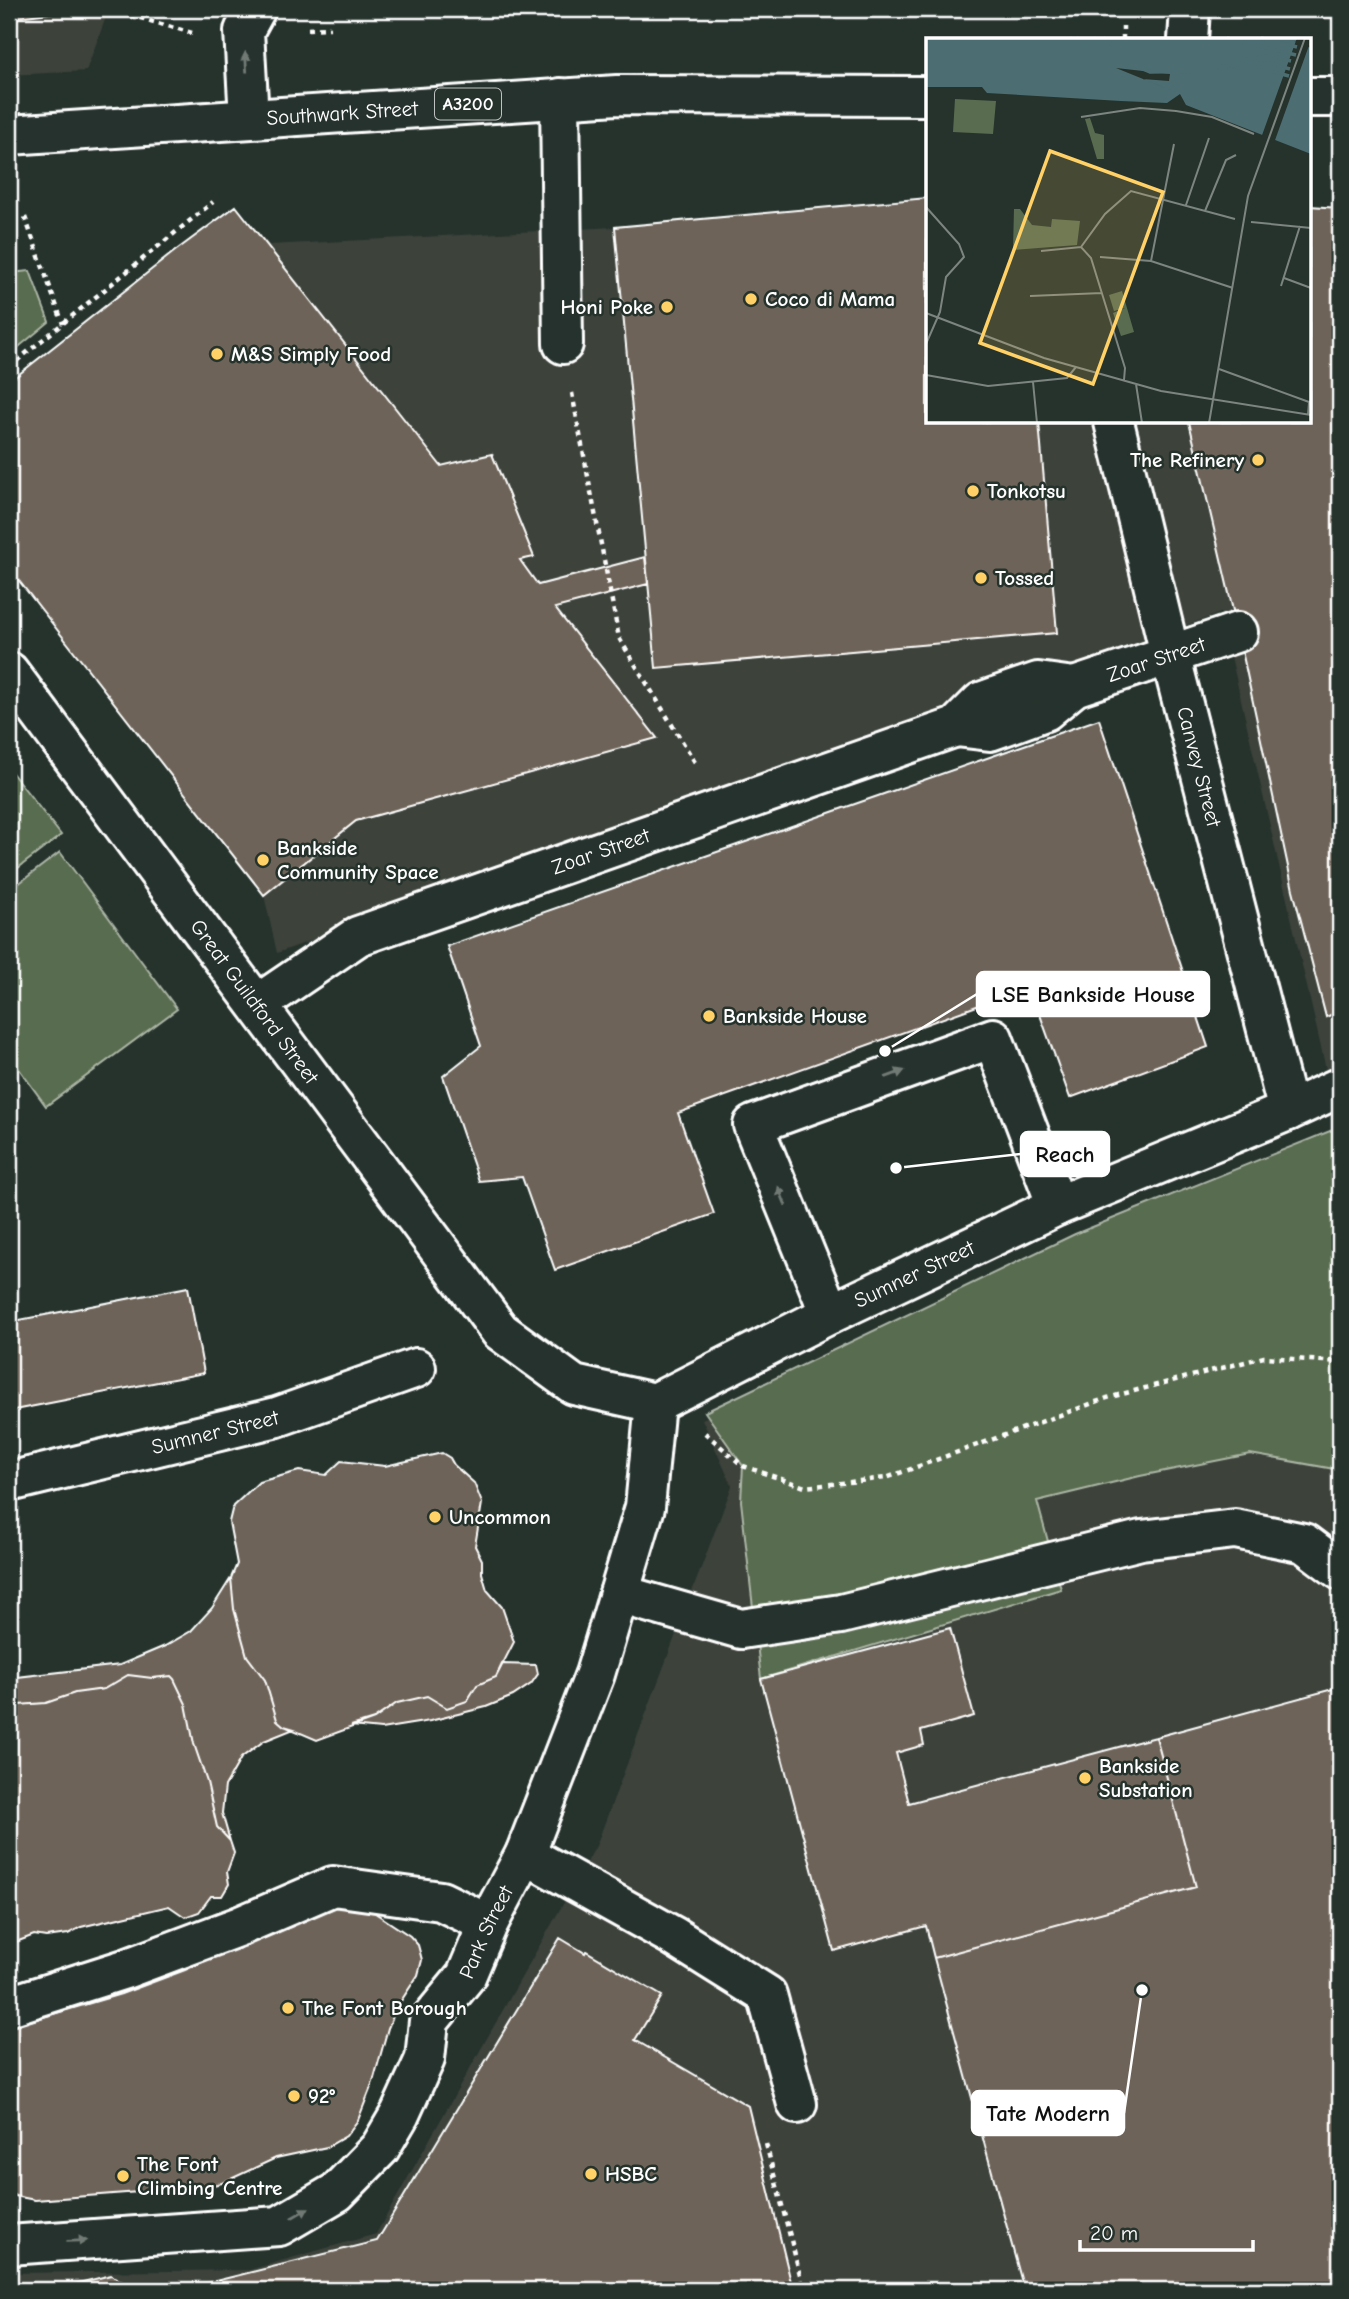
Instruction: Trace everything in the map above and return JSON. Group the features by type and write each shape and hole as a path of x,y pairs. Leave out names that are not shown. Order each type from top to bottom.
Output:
{"street":[{"path":"249,118 244,31 256,9"},
{"path":"1188,38 1190,9"},
{"name":"Southwark Street","path":"9,135 617,95 926,96"},
{"path":"1310,97 1340,97"},
{"path":"560,99 563,344"},
{"name":"Canvey Street","path":"1114,424 1170,654 1288,1111"},
{"name":"Zoar Street","path":"258,1004 358,936 956,727 990,731 1045,711 1074,687 1238,632"},
{"name":"Great Guildford Street","path":"9,672 500,1331 574,1385 655,1403"},
{"name":"Zoar Street","path":"956,727 981,702 1038,682 1074,687"},
{"path":"830,1314 753,1125 993,1038 1057,1206"},
{"name":"Sumner Street","path":"655,1403 830,1314 1057,1206 1340,1087"},
{"name":"Sumner Street","path":"9,1482 277,1417 416,1368"},
{"name":"Park Street","path":"9,2245 279,2226 337,2192 380,2148 400,2114 425,2059 429,2021 466,1976 488,1924 525,1854 595,1674 645,1507 655,1403"},
{"path":"619,1594 741,1629 841,1614 1141,1540 1235,1529 1304,1543 1340,1570"},
{"path":"525,1854 673,1936 767,1995 797,2104"},
{"path":"9,2006 125,1969 240,1926 333,1886 441,1901 488,1924"}],"path":[{"path":"130,15 192,33"},
{"path":"1123,26 1123,38"},
{"path":"308,29 330,28"},
{"path":"9,367 213,202"},
{"path":"25,218 63,324"},
{"path":"563,344 619,638 722,808"},
{"path":"655,1403 713,1438 743,1466 805,1487 886,1478 1107,1398 1264,1357 1340,1362"},
{"path":"765,2142 804,2290"}],"shaded area":[{"path":"9,9 109,9 86,71 9,75"},
{"path":"926,198 926,424 1310,424 1310,206 1340,208 1340,1130 1221,613 277,953 264,895 9,568 9,382 236,206 269,245 615,227"},
{"path":"1340,1153 1340,2290 9,2290 9,2273 249,2270 376,2234 596,1846 732,1486 702,1419"}],"green space":[{"path":"30,271 49,322 9,355 9,273"},
{"path":"9,769 61,835 9,875"},
{"path":"60,852 177,1009 46,1106 9,1055 9,891"},
{"path":"1340,1127 1340,1470 1250,1454 1140,1476 1037,1501 1061,1589 761,1679 741,1501 743,1466 705,1412 1075,1234"}],"building":[{"path":"9,9 65,9 65,11 9,18"},
{"path":"378,9 453,9 379,12"},
{"path":"926,198 926,424 1039,424 1057,633 656,668 615,227"},
{"path":"236,206 441,466 492,454 534,557 520,560 538,585 645,557 648,584 555,608 657,738 356,821 264,895 9,568 9,382"},
{"path":"1310,206 1340,208 1340,1011 1326,1017 1293,890 1238,632 1189,424 1310,424"},
{"name":"Bankside House","path":"1099,719 1208,1047 1070,1098 1030,987 678,1113 714,1214 555,1270 522,1177 479,1181 443,1076 481,1046 447,946"},
{"path":"188,1287 204,1373 9,1411 9,1322"},
{"path":"442,1453 474,1483 482,1503 475,1546 482,1560 482,1573 487,1590 502,1607 514,1642 496,1677 477,1685 467,1701 447,1708 427,1696 397,1703 374,1719 317,1740 284,1726 277,1720 265,1680 247,1656 234,1609 231,1578 237,1564 229,1522 233,1506 259,1482 299,1471 326,1475 341,1461 385,1466"},
{"path":"231,1578 234,1609 247,1656 265,1680 277,1720 294,1729 264,1741 241,1758 225,1786 222,1813 230,1841 217,1827 186,1704 171,1676 152,1678 128,1675 104,1689 9,1709 9,1678 120,1665 165,1646 191,1631 212,1608"},
{"name":"Bankside Substation","path":"950,1628 974,1716 921,1731 924,1745 896,1753 909,1803 1156,1737 1196,1887 934,1958 926,1926 834,1951 761,1679"},
{"path":"502,1664 536,1665 538,1674 531,1684 513,1696 486,1707 430,1721 381,1729 351,1726 374,1719 397,1703 427,1696 447,1708 467,1701 477,1685 496,1677"},
{"path":"128,1675 152,1678 171,1676 174,1679 186,1704 217,1827 230,1841 234,1853 227,1872 229,1884 222,1896 211,1896 199,1912 185,1917 169,1906 81,1927 68,1934 46,1937 34,1935 16,1942 9,1937 9,1709 104,1689"},
{"path":"1340,1687 1340,2290 1024,2290 934,1958 1196,1887 1156,1737"},
{"path":"327,1905 366,1907 410,1936 418,1945 422,1960 418,1975 397,2007 388,2028 373,2082 358,2120 346,2136 327,2147 276,2158 222,2183 204,2187 35,2200 15,2196 9,2191 9,2027 121,1994 185,1970"},
{"name":"HSBC","path":"560,1938 662,1996 635,2040 748,2106 793,2290 179,2290 377,2241"},
{"path":"111,2275 137,2290 58,2290 58,2288"}],"place":[{"name":"Coco di Mama","path":"751,299"},
{"name":"Honi Poke","path":"667,307"},
{"name":"M&S Simply Food","path":"217,354"},
{"name":"The Refinery","path":"1258,460"},
{"name":"Tonkotsu","path":"973,491"},
{"name":"Tossed","path":"981,578"},
{"name":"Bankside Community Space","path":"263,860"},
{"name":"Bankside House","path":"709,1016"},
{"name":"LSE Bankside House","path":"885,1051"},
{"name":"Reach","path":"896,1168"},
{"name":"Uncommon","path":"435,1517"},
{"name":"Bankside Substation","path":"1085,1778"},
{"name":"Tate Modern","path":"1142,1990"},
{"name":"The Font Borough","path":"288,2008"},
{"name":"92°","path":"294,2096"},
{"name":"HSBC","path":"591,2174"},
{"name":"The Font Climbing Centre","path":"123,2176"}]}
